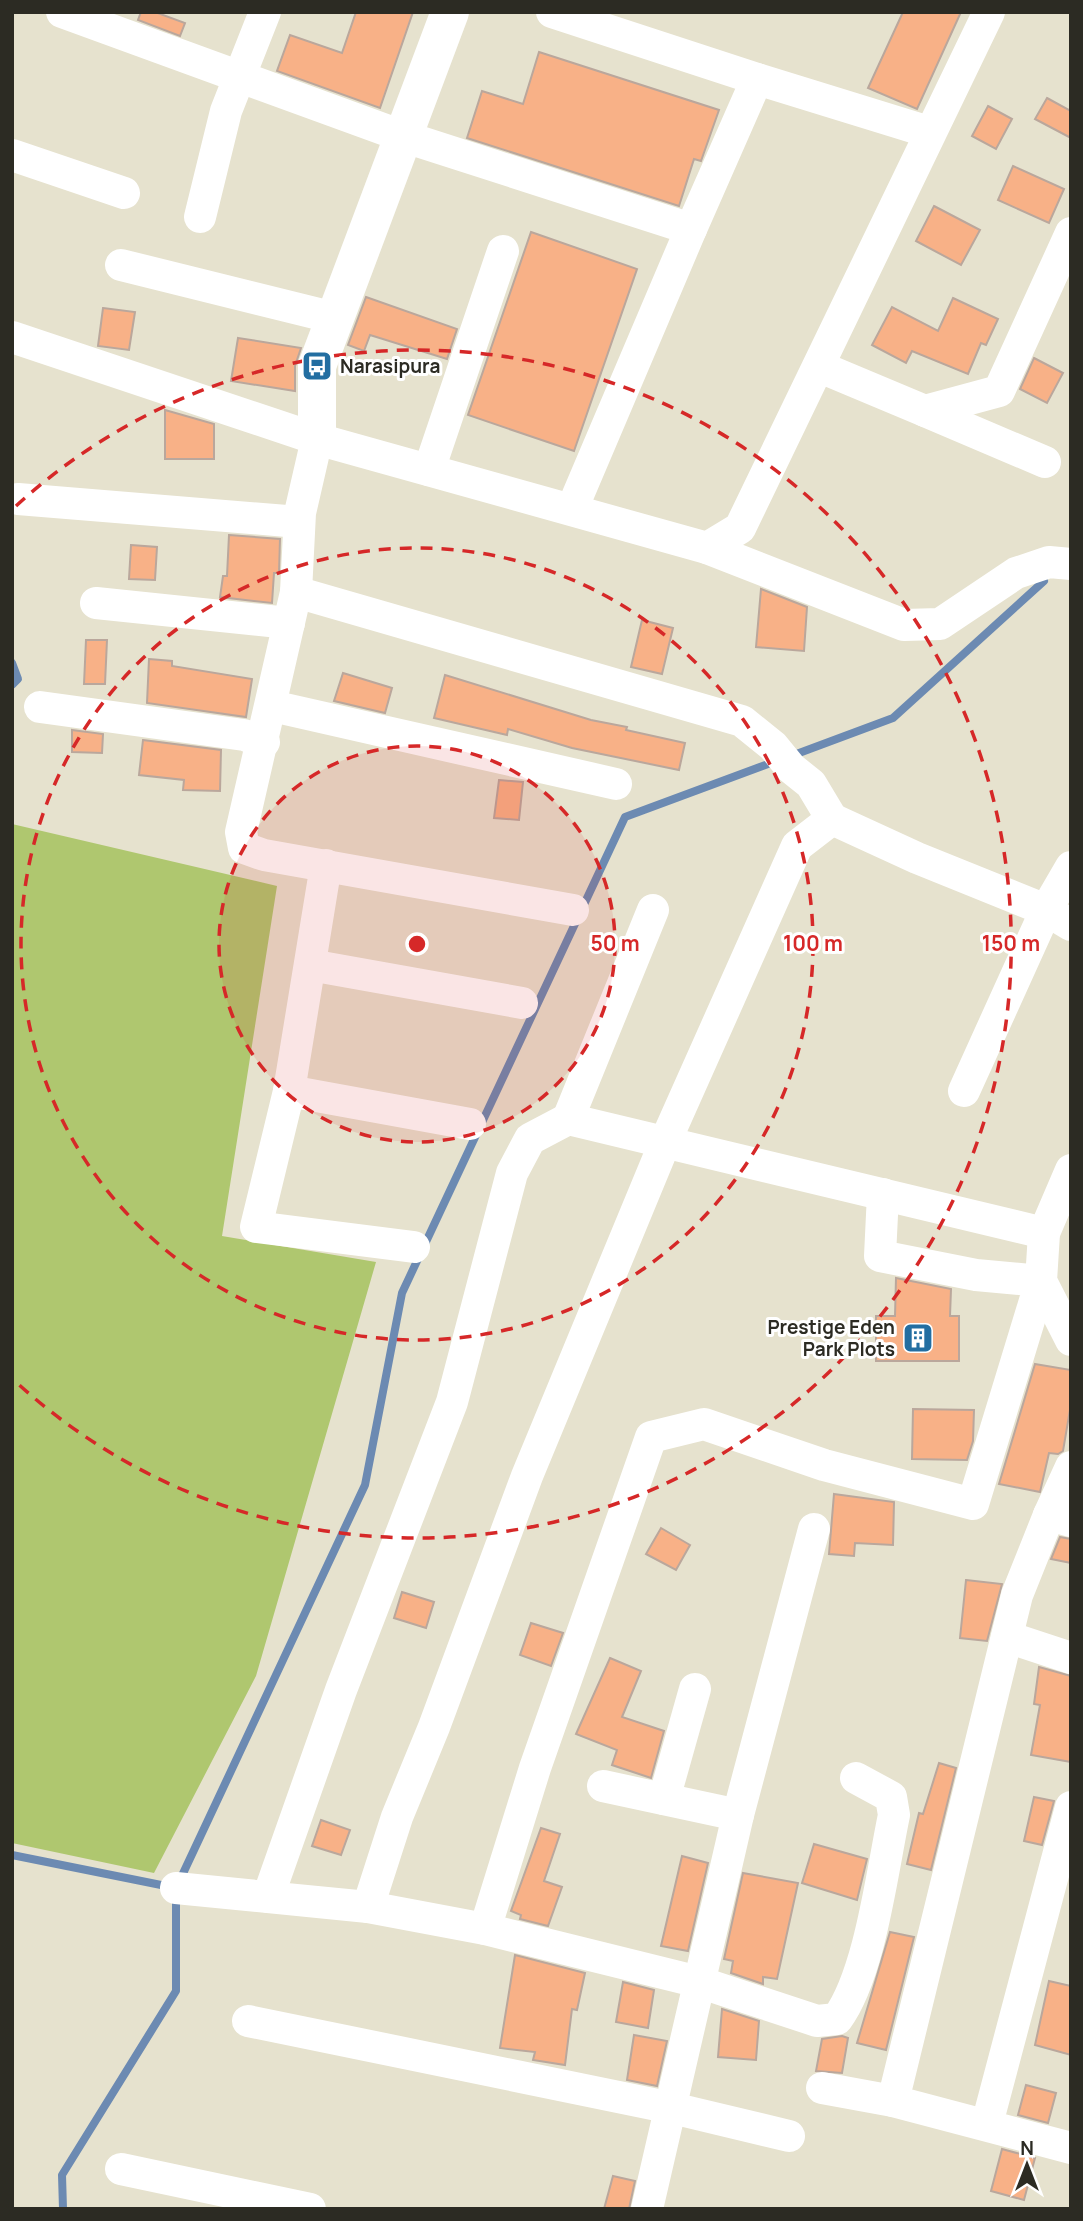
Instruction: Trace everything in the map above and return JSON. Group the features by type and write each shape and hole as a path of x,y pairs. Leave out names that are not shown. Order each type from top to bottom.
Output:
{"street":[{"path":"62,12 116,21 238,76 405,137 691,229"},
{"path":"200,217 238,76 265,12"},
{"path":"450,12 317,366 317,439 299,522 296,592 242,832 244,848 264,855 573,910"},
{"path":"552,12 620,23 757,79 929,132"},
{"path":"707,548 740,528 989,12"},
{"path":"572,509 757,79"},
{"path":"12,155 124,193"},
{"path":"925,411 999,391 1071,233"},
{"path":"429,470 503,251"},
{"path":"121,265 335,318"},
{"path":"12,337 317,439 707,548 904,625 940,624 1016,573 1049,562 1071,564"},
{"path":"820,367 1045,462"},
{"path":"18,499 299,522"},
{"path":"296,592 742,721 811,784 832,819 1058,917"},
{"path":"96,603 289,623"},
{"path":"272,706 616,784"},
{"path":"40,707 244,736 264,743"},
{"path":"368,1907 397,1817 434,1727 527,1476 666,1140 797,846 832,819"},
{"path":"326,865 289,1091 256,1227 414,1247"},
{"path":"964,1091 1058,917 1071,867"},
{"path":"568,1119 653,910"},
{"path":"310,965 522,1003"},
{"path":"289,1091 470,1124"},
{"path":"268,1897 341,1690 452,1402 512,1173 530,1139 568,1119 666,1140 1044,1233"},
{"path":"485,1929 535,1768 651,1437 704,1424 824,1465 973,1504 1041,1281 1044,1233 1071,1170"},
{"path":"883,1194 880,1256 976,1275 1041,1281"},
{"path":"1041,1281 1071,1340"},
{"path":"893,2101 1017,1595 1060,1518 1071,1467"},
{"path":"647,2209 738,1815 814,1529"},
{"path":"1007,1637 1071,1658"},
{"path":"664,1799 695,1689"},
{"path":"176,1888 368,1907 485,1929 699,1982 817,2021 837,2019 847,2006 859,1977 894,1815 891,1797 856,1778"},
{"path":"603,1786 738,1815"},
{"path":"987,2124 1071,1807"},
{"path":"248,2021 672,2108 789,2136"},
{"path":"822,2088 893,2101 1071,2148"},
{"path":"121,2169 310,2209"}],"green space":[{"path":"12,824 277,886 222,1236 376,1262 256,1676 154,1873 12,1843"}],"building":[{"path":"141,12 155,12 185,23 180,36 138,20"},
{"path":"356,12 413,12 380,108 277,71 290,35 342,53"},
{"path":"903,12 961,12 917,109 868,88"},
{"path":"539,52 719,110 701,161 694,159 679,206 467,138 482,91 523,104"},
{"path":"1047,98 1071,111 1071,138 1035,119"},
{"path":"988,106 1012,119 996,149 972,136"},
{"path":"1013,166 1064,189 1049,223 998,200"},
{"path":"934,206 980,230 961,265 916,241"},
{"path":"531,232 637,269 574,451 468,415"},
{"path":"366,297 457,329 447,359 370,335 364,351 348,345"},
{"path":"953,298 998,319 986,345 981,343 968,374 912,351 906,363 872,345 892,307 938,331"},
{"path":"103,308 135,312 129,350 98,346"},
{"path":"238,338 301,348 295,366 295,391 231,381"},
{"path":"1034,358 1063,373 1047,403 1020,389"},
{"path":"165,410 214,424 214,459 165,459"},
{"path":"229,535 280,539 279,573 274,573 272,603 220,597 223,576 227,576"},
{"path":"131,545 157,547 155,580 129,579"},
{"path":"761,589 807,607 804,651 756,647"},
{"path":"642,620 673,628 662,674 631,667"},
{"path":"86,640 107,640 105,684 84,684"},
{"path":"149,659 172,661 172,666 252,679 246,717 147,703"},
{"path":"343,673 392,688 385,713 334,701"},
{"path":"445,675 591,720 627,727 626,730 685,743 679,770 572,748 508,729 507,735 434,718"},
{"path":"72,730 103,734 102,753 72,752"},
{"path":"143,740 221,750 220,791 183,790 184,780 139,775"},
{"path":"499,780 523,782 519,820 494,818"},
{"name":"Prestige Eden Park Plots","path":"896,1278 951,1289 950,1316 959,1316 959,1361 876,1361 876,1316 895,1316"},
{"path":"1035,1364 1071,1370 1071,1404 1063,1451 1058,1454 1049,1453 1040,1492 999,1484"},
{"path":"913,1409 974,1410 973,1441 967,1460 912,1459"},
{"path":"834,1494 894,1502 893,1545 855,1543 854,1556 829,1554"},
{"path":"661,1528 690,1545 676,1570 646,1554"},
{"path":"1060,1537 1071,1539 1071,1563 1051,1559"},
{"path":"966,1580 1002,1584 987,1641 960,1638"},
{"path":"402,1592 434,1602 426,1628 394,1618"},
{"path":"531,1623 563,1633 551,1666 520,1655"},
{"path":"610,1658 641,1671 622,1717 664,1731 651,1778 612,1765 617,1750 576,1734"},
{"path":"1039,1667 1071,1676 1071,1762 1031,1755 1040,1705 1034,1704"},
{"path":"939,1763 956,1768 931,1870 907,1864 919,1813 923,1814"},
{"path":"1034,1797 1054,1801 1042,1845 1024,1841"},
{"path":"321,1820 350,1830 341,1855 312,1846"},
{"path":"541,1828 560,1834 544,1881 562,1887 548,1926 520,1919 521,1915 511,1911"},
{"path":"814,1844 867,1859 857,1900 802,1883"},
{"path":"682,1856 708,1863 688,1951 661,1946"},
{"path":"743,1873 798,1883 777,1979 763,1977 763,1984 731,1973 733,1961 724,1959"},
{"path":"890,1932 914,1937 886,2050 857,2043"},
{"path":"515,1955 585,1973 577,2010 572,2009 565,2065 533,2060 535,2052 500,2048"},
{"path":"1049,1981 1071,1986 1071,2055 1035,2045"},
{"path":"623,1982 654,1990 648,2028 616,2022"},
{"path":"722,2009 759,2021 756,2060 718,2057"},
{"path":"634,2035 667,2041 657,2086 627,2080"},
{"path":"842,2036 848,2038 842,2073 816,2071 822,2039"},
{"path":"1026,2085 1056,2093 1048,2123 1018,2115"},
{"path":"1002,2149 1035,2158 1024,2200 991,2191"},
{"path":"613,2176 635,2181 629,2209 604,2209"}],"waterway":[{"path":"791,756 893,718 1044,581"},
{"path":"12,663 18,679 12,685"},
{"path":"179,1882 365,1485 402,1293 625,817 776,761"},
{"path":"12,1855 171,1887"},
{"path":"63,2209 62,2175 176,1991 176,1895"}],"place":[{"name":"Narasipura","path":"317,366"},
{"name":"Prestige Eden Park Plots","path":"918,1338"}]}
